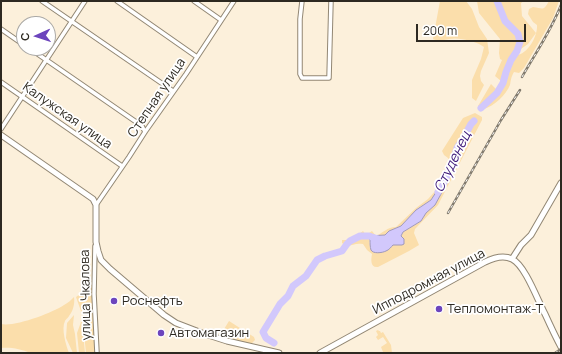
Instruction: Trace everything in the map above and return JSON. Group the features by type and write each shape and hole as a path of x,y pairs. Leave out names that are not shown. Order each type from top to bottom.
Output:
{"main road":[{"path":"1,135 93,199 96,205 96,237 101,260 164,315 176,323 190,329 227,341 279,353"},
{"path":"561,183 531,235 521,245 512,259 520,267 530,282 561,347"},
{"name":"Ипподромная улица","path":"320,353 490,260 500,258 512,259"}],"street":[{"path":"42,1 173,92"},
{"path":"1,129 85,1"},
{"path":"117,1 197,58"},
{"path":"194,1 221,20"},
{"name":"Степная улица","path":"96,205 144,132 197,58 234,1"},
{"path":"302,1 300,18 300,74 302,78 329,78 330,1"},
{"path":"1,29 16,39"},
{"path":"40,56 142,126 144,132"},
{"name":"Калужская улица","path":"1,82 122,166"},
{"name":"улица Чкалова","path":"96,237 94,294 97,353"}],"shaded area":[{"path":"440,1 466,1 472,9 479,27 487,39 489,53 480,76 484,85 476,101 472,98 472,80 481,59 484,47 472,41 462,39 439,41 433,39"},
{"path":"477,1 524,1 521,3 522,16 536,33 528,44 515,55 524,52 527,49 534,40 536,34 537,25 528,14 529,9 533,7 544,8 549,1 559,1 553,18 524,68 519,73 514,72 510,85 503,96 496,103 484,109 478,106 491,84 496,89 501,81 495,76 502,60 500,59 499,53 500,39 479,13"},
{"path":"475,113 482,117 482,120 438,205 415,229 414,233 419,245 378,267 375,267 372,265 372,254 363,244 345,245 342,243 342,240 354,238 363,231 366,235 372,231 376,236 369,236 370,249 388,250 393,245 397,245 403,232 421,221 426,213 435,205 440,186 431,200 418,208 401,226 389,231 385,235 377,235 388,229 396,227 428,199 445,180 448,158 442,151 463,118"},
{"path":"443,185 444,187 435,205 426,213 421,221 403,232 401,236 404,239 404,244 393,245 388,250 382,252 376,253 371,250 368,236 385,235 389,231 401,226 416,210 431,200 440,186"},
{"path":"92,285 95,353 86,353 82,314 76,297"},
{"path":"74,297 73,310 64,324 65,341 69,353 30,353 23,350 1,348 1,324 15,323 42,315 58,308"},
{"path":"74,315 73,325 77,353 73,353 66,338 67,323"},
{"path":"229,321 254,337 255,340 250,344 221,336"},
{"path":"81,322 85,353 79,353 77,333"},
{"path":"378,330 381,333 383,332 391,345 392,353 383,353 381,347 387,343 383,337 378,340 376,337 378,335 376,331"}],"waterway":[{"name":"Студенец","path":"481,108 497,93 503,83 506,72 520,42 518,34 505,21 497,1"},
{"name":"Студенец","path":"438,192 443,185 453,162 457,148 474,121"},
{"name":"Студенец","path":"274,343 266,338 263,332 280,304 288,296 293,286 306,276 317,260 342,251 350,241 360,236 369,236 378,239"}],"railway":[{"path":"522,77 548,32 561,5"},
{"path":"448,213 501,120 520,90"},
{"path":"555,353 561,349"}],"place":[{"name":"Роснефть","path":"114,301"},
{"name":"Тепломонтаж-Т","path":"439,309"},
{"name":"Автомагазин","path":"161,333"}]}
